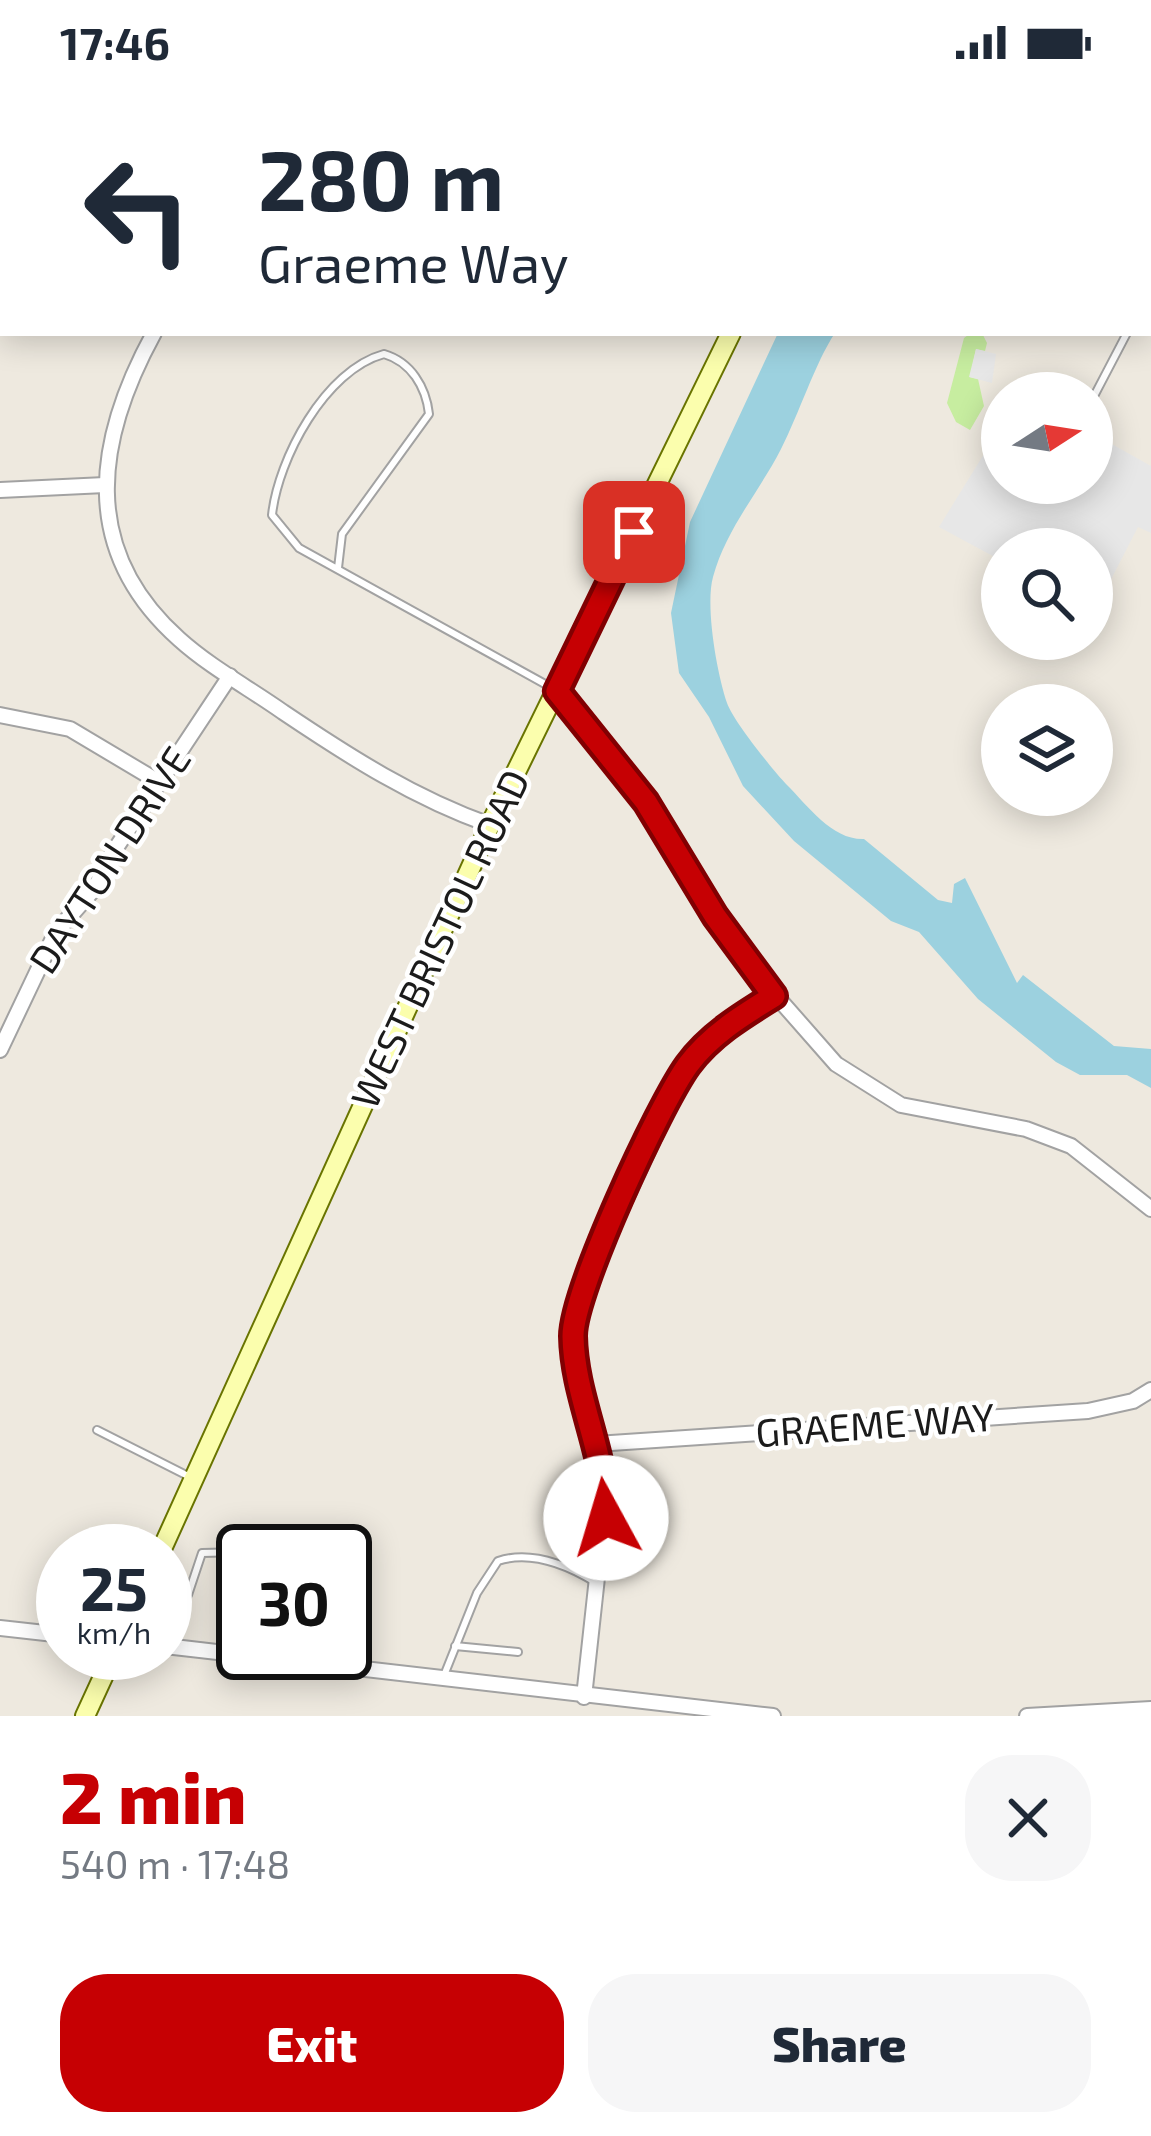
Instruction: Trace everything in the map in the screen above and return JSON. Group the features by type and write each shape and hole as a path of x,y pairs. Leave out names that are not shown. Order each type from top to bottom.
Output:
{"main road":[{"name":"WEST BRISTOL ROAD","path":"173,1524 490,825 730,336"},
{"path":"85,1716 102,1680"}],"street":[{"path":"153,336 112,421 105,485 112,530 144,601 180,640 400,788 490,825"},
{"path":"0,490 105,485"},
{"name":"DAYTON DRIVE","path":"0,1050 56,932 94,890 230,676"},
{"path":"557,691 646,802 715,916 774,996 836,1064 874,1091 931,1114 1026,1130 1071,1146 1099,1162 1151,1208"},
{"path":"0,716 70,730 159,782"},
{"path":"584,1696 606,1495 574,1351 583,1284 688,1065 730,1024 774,996"},
{"name":"GRAEME WAY","path":"596,1444 1088,1411 1133,1401 1151,1390"},
{"path":"0,1628 36,1632"},
{"path":"372,1667 442,1680 701,1712 772,1716"},
{"path":"1027,1716 1151,1709"}],"lane":[{"path":"1107,372 1125,336"},
{"path":"338,568 342,534 429,415 427,397 411,370 383,354 346,374 329,393 274,494 272,515 282,533 338,568 557,691"},
{"path":"97,1430 194,1479"},
{"path":"192,1583 202,1553 216,1553"},
{"path":"442,1680 454,1646 498,1561 530,1557 572,1568 598,1584"},
{"path":"454,1646 518,1652"}],"green space":[{"path":"984,336 985,351 976,349 970,377 978,379 981,411 970,430 956,422 947,403 964,338"}],"shaded area":[{"path":"976,349 996,354 994,372 981,372 981,380 969,377"},
{"path":"1113,445 1151,466 1151,533 1138,527 1113,576 1113,528 981,528 981,550 939,527 981,459 981,504 1113,504"}],"water":[{"path":"777,336 833,336 781,449 726,543 713,577 713,640 731,711 780,777 831,828 864,839 938,900 952,903 954,884 965,878 1017,983 1023,975 1114,1046 1151,1049 1151,1088 1127,1075 1080,1075 1056,1062 978,999 919,932 891,921 794,841 743,786 709,717 679,673 671,613 690,522"}],"route":[{"path":"606,1518 603,1473 574,1351 573,1330 583,1284 688,1065 730,1024 774,996 715,916 646,802 557,691 634,532"}]}
